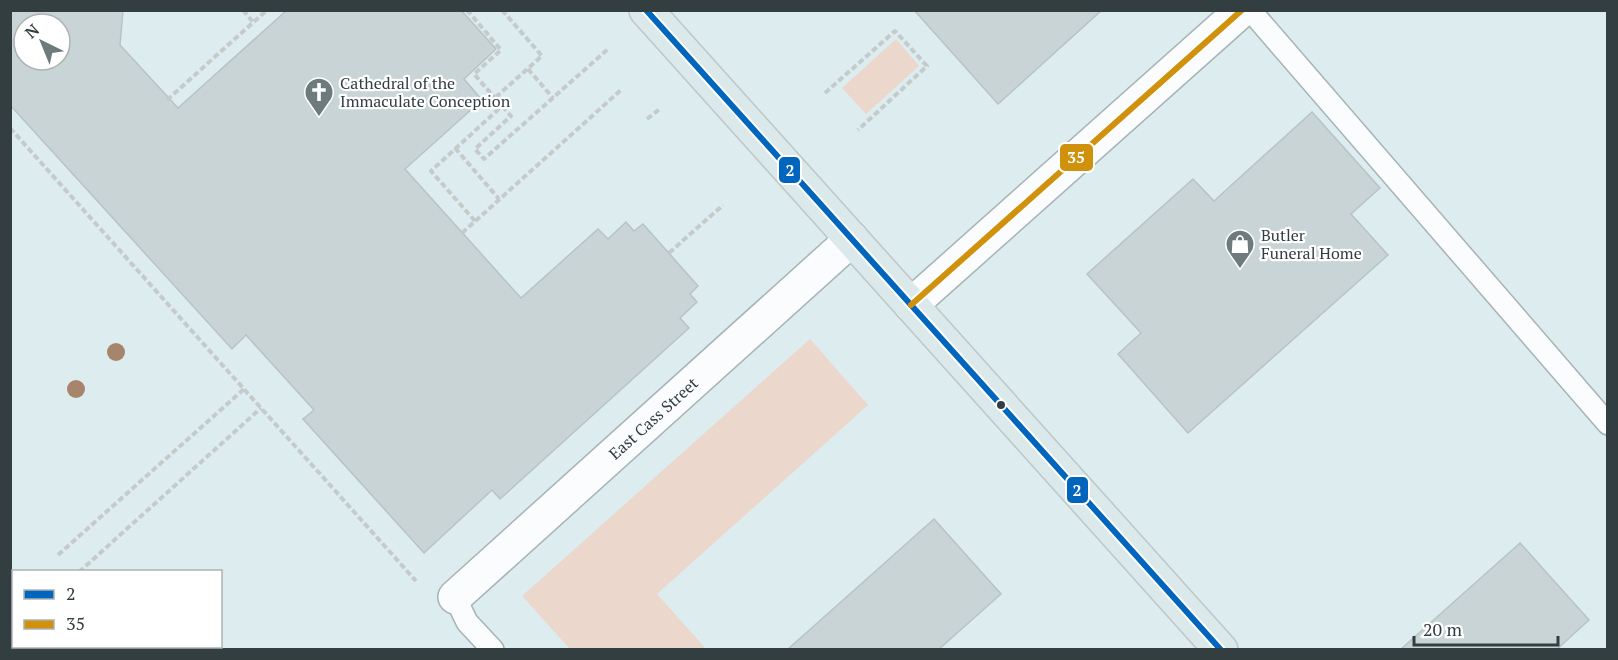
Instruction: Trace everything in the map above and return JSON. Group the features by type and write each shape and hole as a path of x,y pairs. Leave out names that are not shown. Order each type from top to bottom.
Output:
{"main road":[{"path":"646,10 1221,650"}],"street":[{"path":"911,305 1242,10"},
{"name":"East Cass Street","path":"455,597 852,239"}],"lane":[{"path":"1250,10 1608,424"},
{"path":"455,597 467,622 493,650"}],"path":[{"path":"243,10 254,22"},
{"path":"167,100 267,10"},
{"path":"466,10 501,50 474,74 511,116 475,149 484,159 608,49"},
{"path":"495,98 543,57 502,10"},
{"path":"825,93 895,31 927,66 858,130"},
{"path":"528,69 553,98"},
{"path":"462,233 621,90"},
{"path":"475,221 431,171 501,106"},
{"path":"647,119 661,108"},
{"path":"10,128 418,584"},
{"path":"454,148 500,199"},
{"path":"669,253 723,205"},
{"path":"58,555 244,389"},
{"path":"81,570 261,408"}],"shaded area":[{"path":"896,39 919,66 866,114 842,88"},
{"path":"810,339 868,405 657,594 706,649 570,649 522,596"}],"building":[{"path":"10,10 123,10 120,45 178,108 287,10 461,10 496,49 464,79 482,100 405,169 521,298 598,229 608,239 626,222 634,231 643,224 698,286 690,294 697,302 680,318 689,328 500,499 492,490 424,553 303,419 314,410 246,335 232,349 10,105"},
{"path":"914,10 1102,10 998,104"},
{"path":"1312,112 1380,188 1351,214 1388,255 1188,433 1118,354 1141,333 1087,274 1193,179 1214,201"},
{"path":"934,519 1001,594 938,650 787,650"},
{"path":"1520,543 1589,620 1556,650 1400,650"}],"transit line":[{"name":"2","path":"646,10 1221,650"},
{"name":"35","path":"911,305 1242,10"}],"place":[{"name":"Cathedral of the Immaculate Conception","path":"319,118"},
{"name":"Butler Funeral Home","path":"1240,270"}]}
